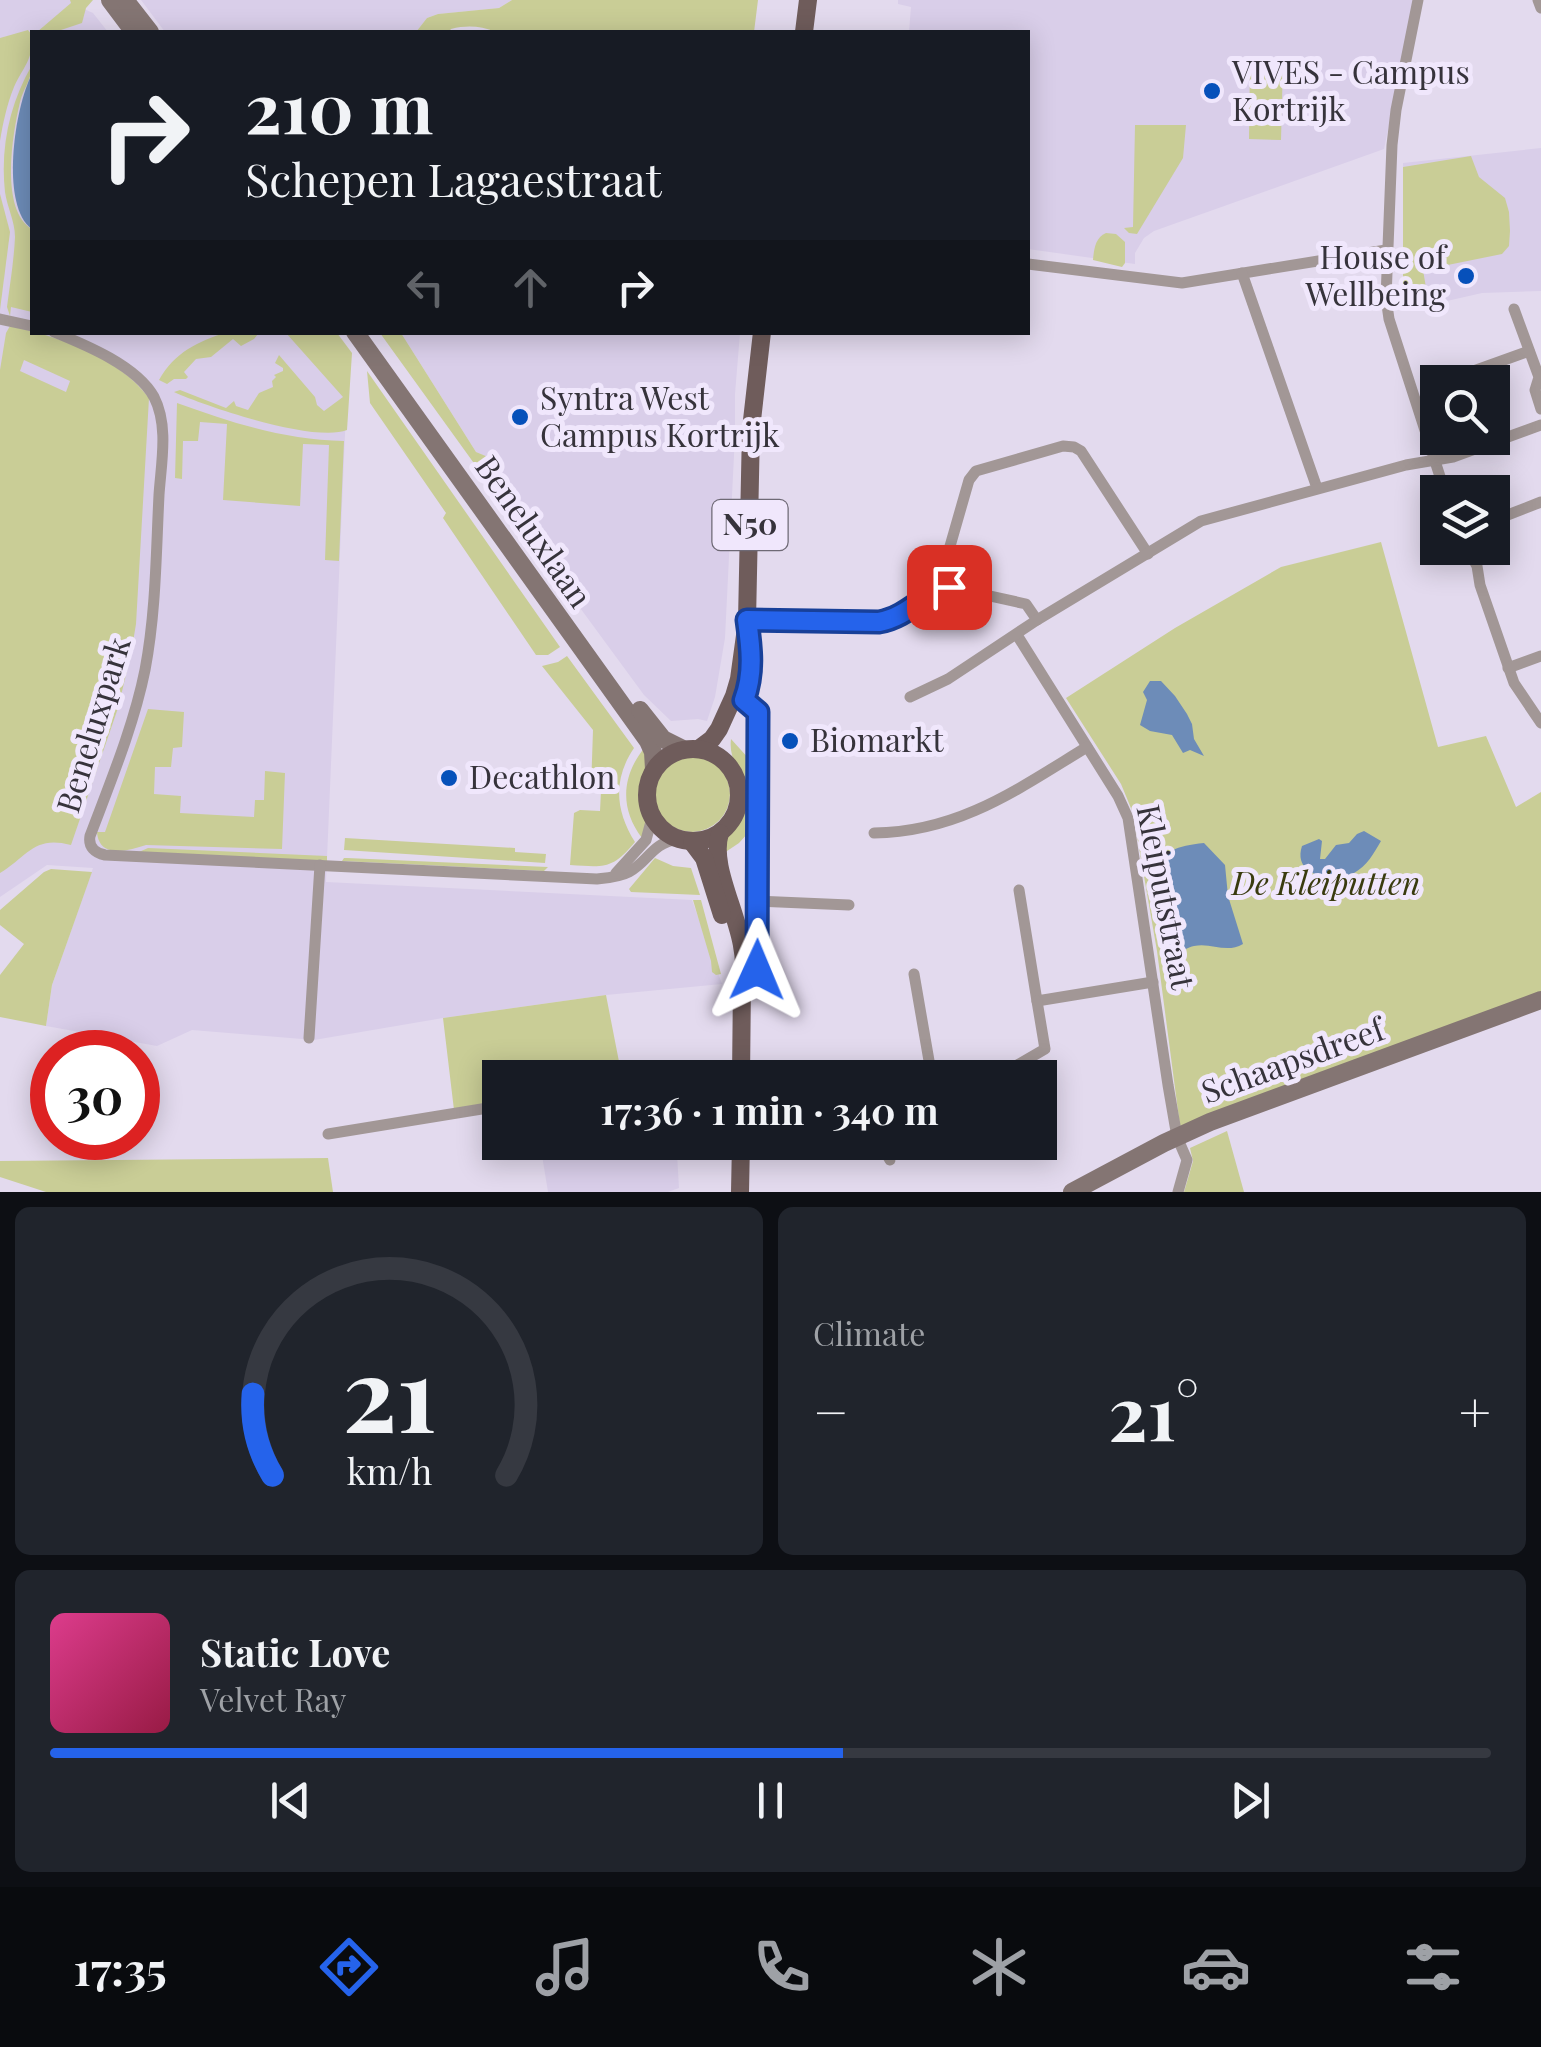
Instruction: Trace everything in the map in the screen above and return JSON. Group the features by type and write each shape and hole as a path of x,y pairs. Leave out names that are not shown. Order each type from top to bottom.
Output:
{"main road":[{"path":"110,0 132,30"},
{"path":"125,0 148,30"},
{"path":"804,30 808,0"},
{"name":"Beneluxlaan","path":"357,335 648,741 654,769"},
{"name":"Beneluxlaan","path":"364,335 651,726 667,742 691,749"},
{"name":"N50","path":"743,1060 750,976 717,855 720,833 734,817 740,795 737,779 726,762 726,740 739,698 747,620 752,428 762,335"},
{"name":"N50","path":"654,769 671,754 691,749 716,734 739,698"},
{"path":"691,749 710,752 726,762"},
{"path":"652,818 646,795 654,769"},
{"name":"N50","path":"652,818 664,831 684,841 706,864 734,968 750,976"},
{"path":"684,841 720,833"},
{"name":"Schaapsdreef","path":"1072,1192 1210,1122 1541,1000"},
{"path":"740,1192 741,1160"}],"street":[{"path":"1418,0 1392,145 1386,250 1388,320 1439,475"},
{"path":"1538,0 1541,8"},
{"path":"1030,264 1191,282 1386,250"},
{"path":"1242,273 1317,488"},
{"path":"1514,309 1538,377 1535,390 1541,410"},
{"path":"0,319 30,326"},
{"name":"Beneluxpark","path":"61,335 137,376 156,400 162,429 154,603 148,650 139,696 90,836 90,845 96,852 597,880 624,875 656,847 684,841"},
{"path":"1490,365 1529,351"},
{"path":"910,697 948,680 1037,620 1201,521 1406,465 1453,457 1541,425"},
{"path":"938,588 968,480 976,471 1062,446 1082,452 1148,554"},
{"path":"1510,514 1541,502"},
{"path":"1476,565 1508,668 1525,702 1541,722"},
{"path":"747,620 879,622 915,607 938,588 949,587 1026,604 1037,620"},
{"name":"Kleiputstraat","path":"1016,634 1128,818 1177,1137 1186,1160 1178,1192"},
{"path":"1508,668 1541,656"},
{"path":"739,698 758,712 758,901 750,976"},
{"path":"874,833 953,821 987,807 1088,747"},
{"path":"612,876 646,840 652,818"},
{"path":"309,1038 320,865"},
{"path":"1019,890 1045,1049 1026,1060"},
{"path":"758,901 849,904"},
{"path":"914,974 929,1060"},
{"path":"1037,1001 1153,982"},
{"path":"328,1134 482,1109"}],"shaded area":[{"path":"0,0 78,0 106,30 30,30 30,335 326,335 348,364 326,882 692,900 722,984 606,995 314,1040 192,1030 160,1045 160,1030 68,1030 46,1026 52,985 93,868 47,865 0,897"},
{"path":"141,0 512,0 499,8 438,14 427,18 418,30 164,30"},
{"name":"VIVES - Campus Kortrijk","path":"898,0 1415,0 1384,149 1154,231 1135,253 1135,264 1030,249 1030,30 909,30 911,7 898,4"},
{"name":"VIVES - Campus Kortrijk","path":"1541,148 1541,291 1482,293 1403,311 1403,163"},
{"path":"402,335 740,335 725,638 707,721 671,721 644,695 481,473 498,463 476,452"},
{"path":"543,1160 677,1160 679,1188 668,1192 548,1192"}],"green space":[{"path":"70,0 93,0 82,23 61,30 39,30"},
{"path":"512,0 758,0 754,30 418,30 427,18 438,14 499,8"},
{"path":"30,32 30,54 12,93 0,141 0,38"},
{"path":"1250,62 1283,62 1281,140 1249,139"},
{"path":"30,69 17,116 11,171 16,206 30,227 30,312 11,307 10,316 7,307 15,237 5,192 4,159 18,95"},
{"path":"1135,125 1186,125 1183,158 1137,234 1124,228 1133,227"},
{"path":"1471,156 1479,177 1505,198 1509,246 1502,254 1423,270 1429,305 1403,311 1403,167"},
{"path":"0,194 10,232 0,310"},
{"path":"1106,233 1116,234 1125,242 1122,267 1093,260 1097,241"},
{"path":"10,326 104,359 149,398 136,624 118,708 71,845 40,845 0,873 0,370","holes":["24,360 70,381 66,392 20,371"]},
{"path":"219,335 257,335 241,346 233,339 211,357 196,359 184,372 186,379 174,379 167,384 159,380 172,362"},
{"path":"288,335 338,335 352,353 347,430 332,433 287,428 174,392 180,390 226,408 234,401 236,406 248,410 259,393 273,387 274,375 283,371 275,363 279,355 324,411 343,397"},
{"path":"381,335 402,335 476,452 500,462 481,473"},
{"path":"367,371 560,647 548,655 536,655 370,403"},
{"path":"177,403 280,434 344,441 339,561 325,560 329,445 303,444 300,506 223,500 227,424 200,422 198,441 183,441 182,479 175,478"},
{"name":"De Kleiputten","path":"1381,542 1438,747 1486,736 1516,807 1541,792 1541,992 1180,1126 1157,951 1133,813 1121,784 1066,698 1175,628 1281,567"},
{"path":"567,656 634,748 622,771 619,795 623,818 635,842 607,865 570,865 574,813 600,811 601,791 591,789 593,730 542,666"},
{"path":"148,709 184,712 182,747 173,748 171,767 155,767 154,794 181,796 180,813 254,817 255,800 264,800 265,771 285,773 282,849 146,845 116,851 103,846 97,832 105,832"},
{"path":"731,739 750,760 748,833 721,855 724,839 740,815 745,794"},
{"path":"645,747 649,765 641,790 646,825 642,838 630,815 626,792 632,769"},
{"path":"692,756 719,767 730,794 719,821 692,832 665,821 654,794 665,767"},
{"path":"345,838 515,848 515,852 546,854 545,863 344,850"},
{"path":"148,848 327,856 327,861 139,852"},
{"path":"344,858 548,867 544,871 342,861"},
{"path":"655,858 691,868 700,895 631,892 629,889"},
{"path":"51,869 92,872 52,985 46,1026 0,1017 0,975 24,944 0,925 0,910"},
{"path":"693,900 701,900 721,974 712,972"},
{"path":"606,995 619,1060 482,1060 482,1105 454,1110 443,1018"},
{"path":"1227,1131 1244,1192 1184,1192 1193,1161 1190,1148"},
{"path":"328,1158 333,1192 46,1192 0,1177 0,1161"}],"water":[{"path":"30,79 30,227 22,217 13,179 16,132"},
{"path":"1150,681 1161,681 1175,696 1192,724 1194,739 1204,756 1190,750 1183,753 1172,735 1140,725 1147,700 1143,692"},
{"path":"1364,831 1381,841 1354,873 1325,877 1303,864 1302,846 1319,839 1320,859 1325,859 1336,845 1349,843"},
{"path":"1204,843 1225,865 1228,896 1243,944 1231,948 1194,946 1163,956 1149,873 1172,850"}],"place":[{"name":"VIVES - Campus Kortrijk","path":"1212,91"},
{"name":"House of Wellbeing","path":"1466,276"},
{"name":"Syntra West Campus Kortrijk","path":"520,417"},
{"name":"Biomarkt","path":"790,741"},
{"name":"Decathlon","path":"449,778"}],"route":[{"path":"757,970 758,712 744,700 752,656 747,620 879,622 915,607 938,588 949,587"}]}
